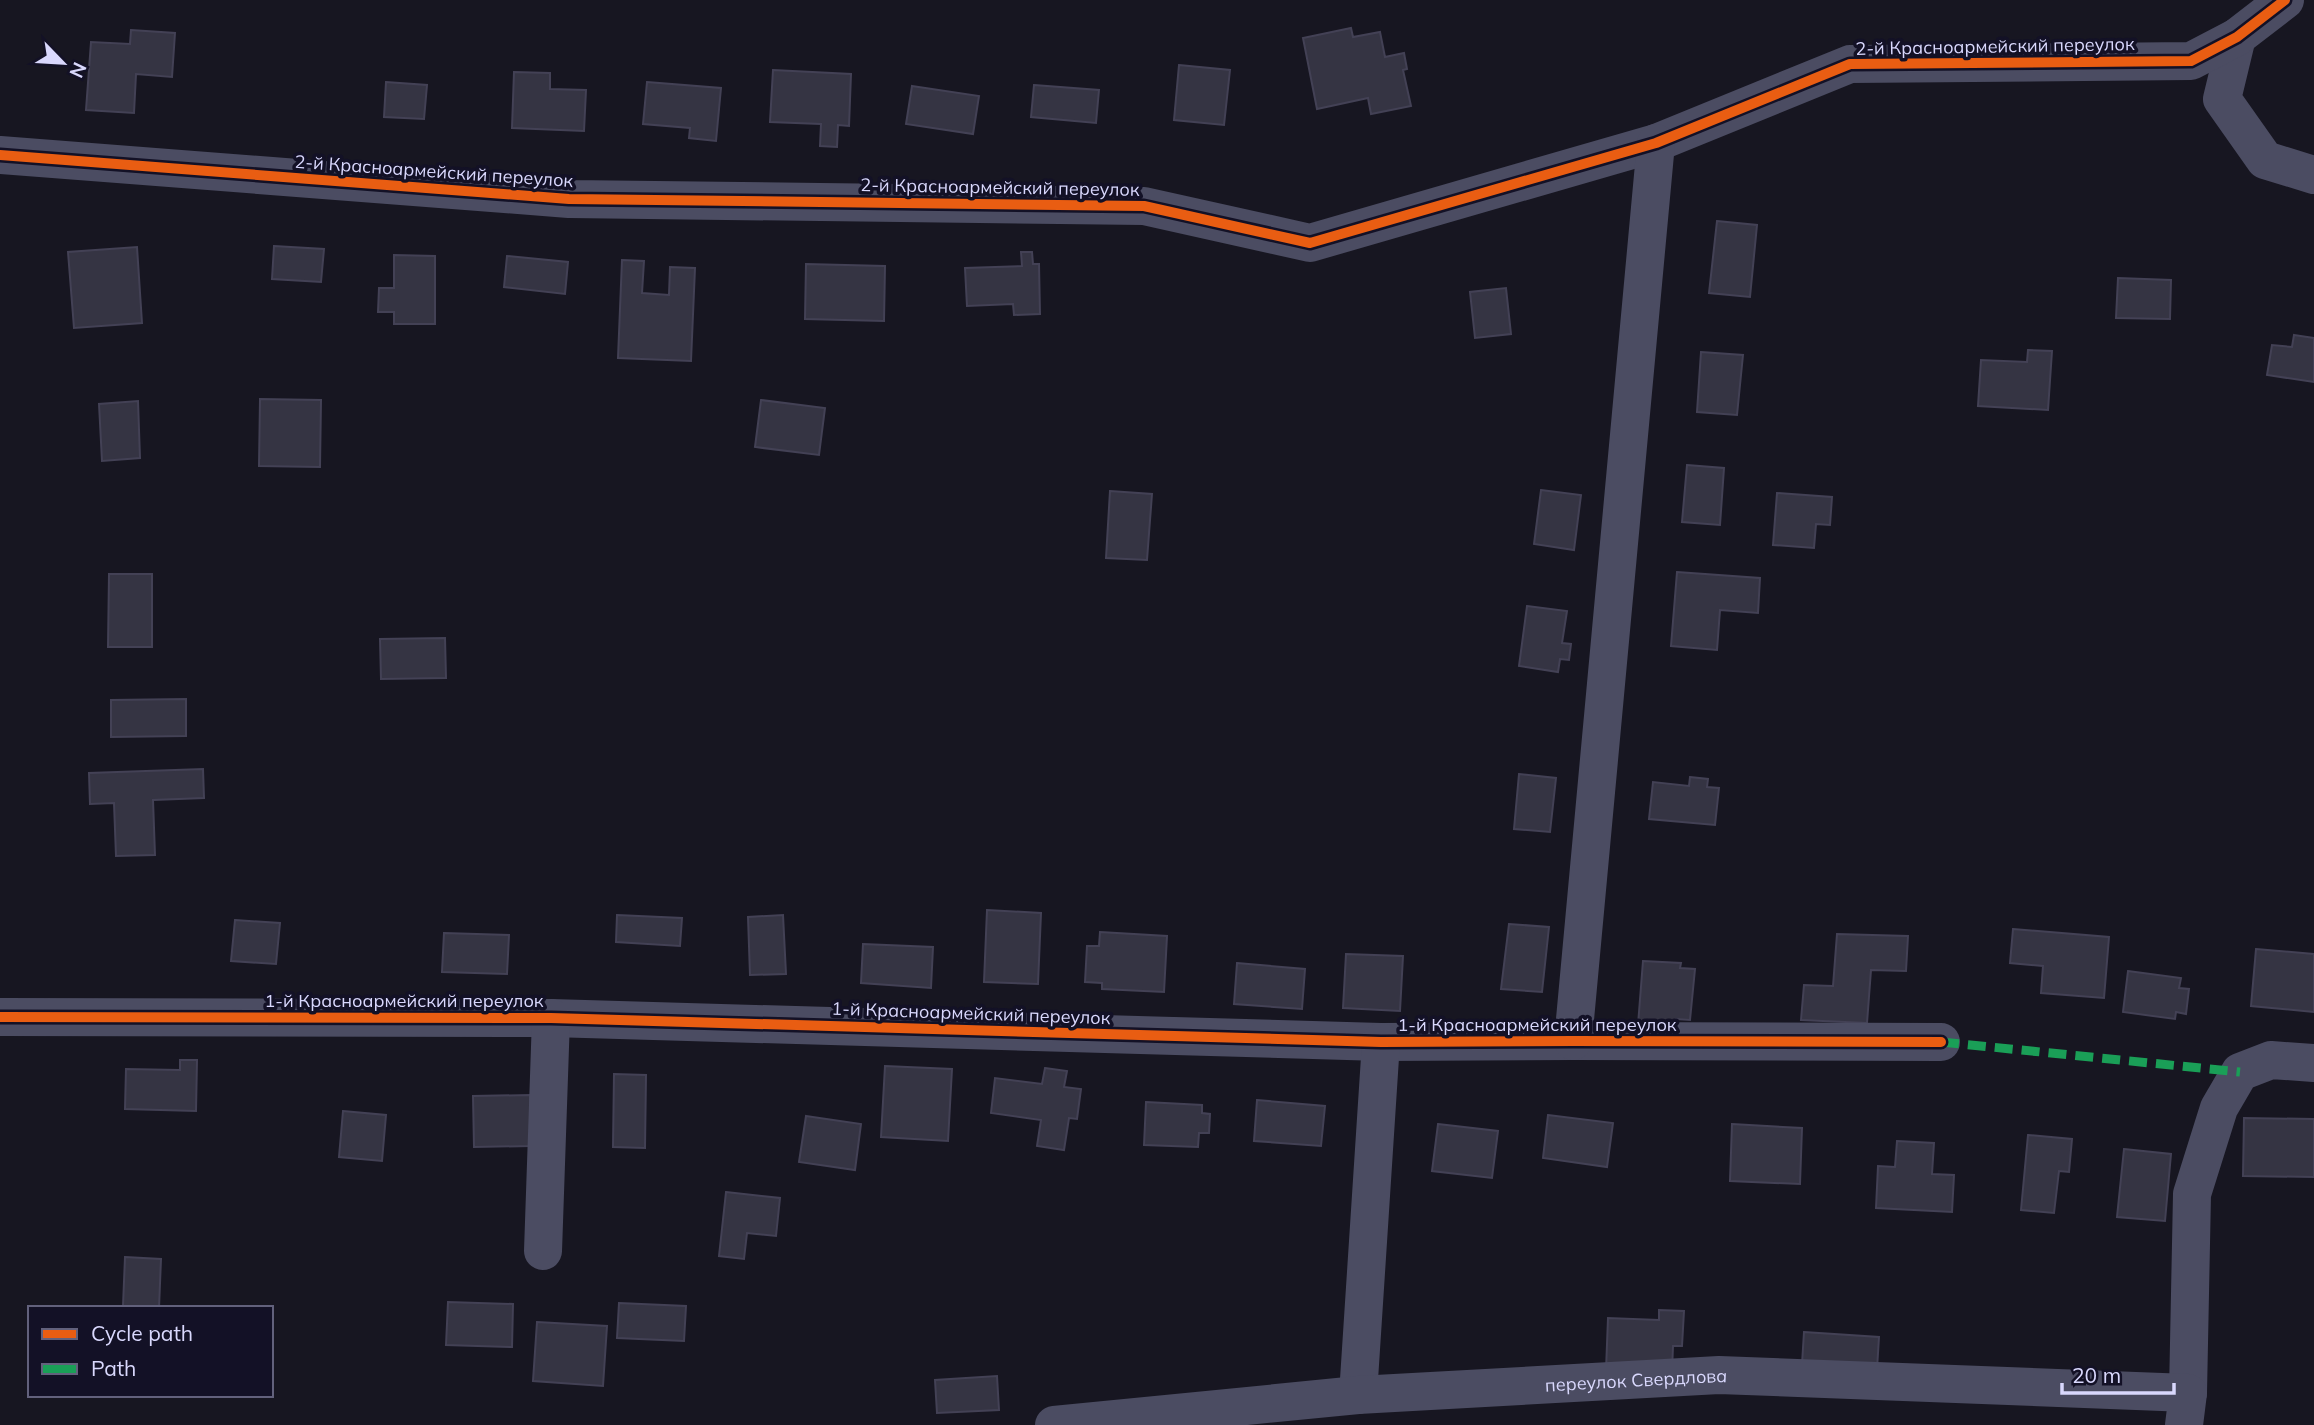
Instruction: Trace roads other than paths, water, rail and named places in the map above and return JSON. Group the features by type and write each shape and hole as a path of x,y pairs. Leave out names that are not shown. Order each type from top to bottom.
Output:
{"street":[{"name":"2-й Красноармейский переулок","path":"0,155 569,199 1144,206 1311,243 1656,143 1850,64 2191,61 2237,37 2286,0"},
{"path":"2237,37 2222,99 2265,160 2314,175"},
{"path":"1573,1041 1656,143"},
{"name":"1-й Красноармейский переулок","path":"0,1017 551,1018 1381,1042 1941,1042"},
{"path":"543,1251 551,1018"},
{"path":"1358,1395 1381,1042"},
{"path":"2186,1409 2192,1194 2219,1108 2240,1072 2271,1060 2314,1063"},
{"name":"переулок Свердлова","path":"1054,1425 1358,1395 1719,1375 2186,1409"}]}
